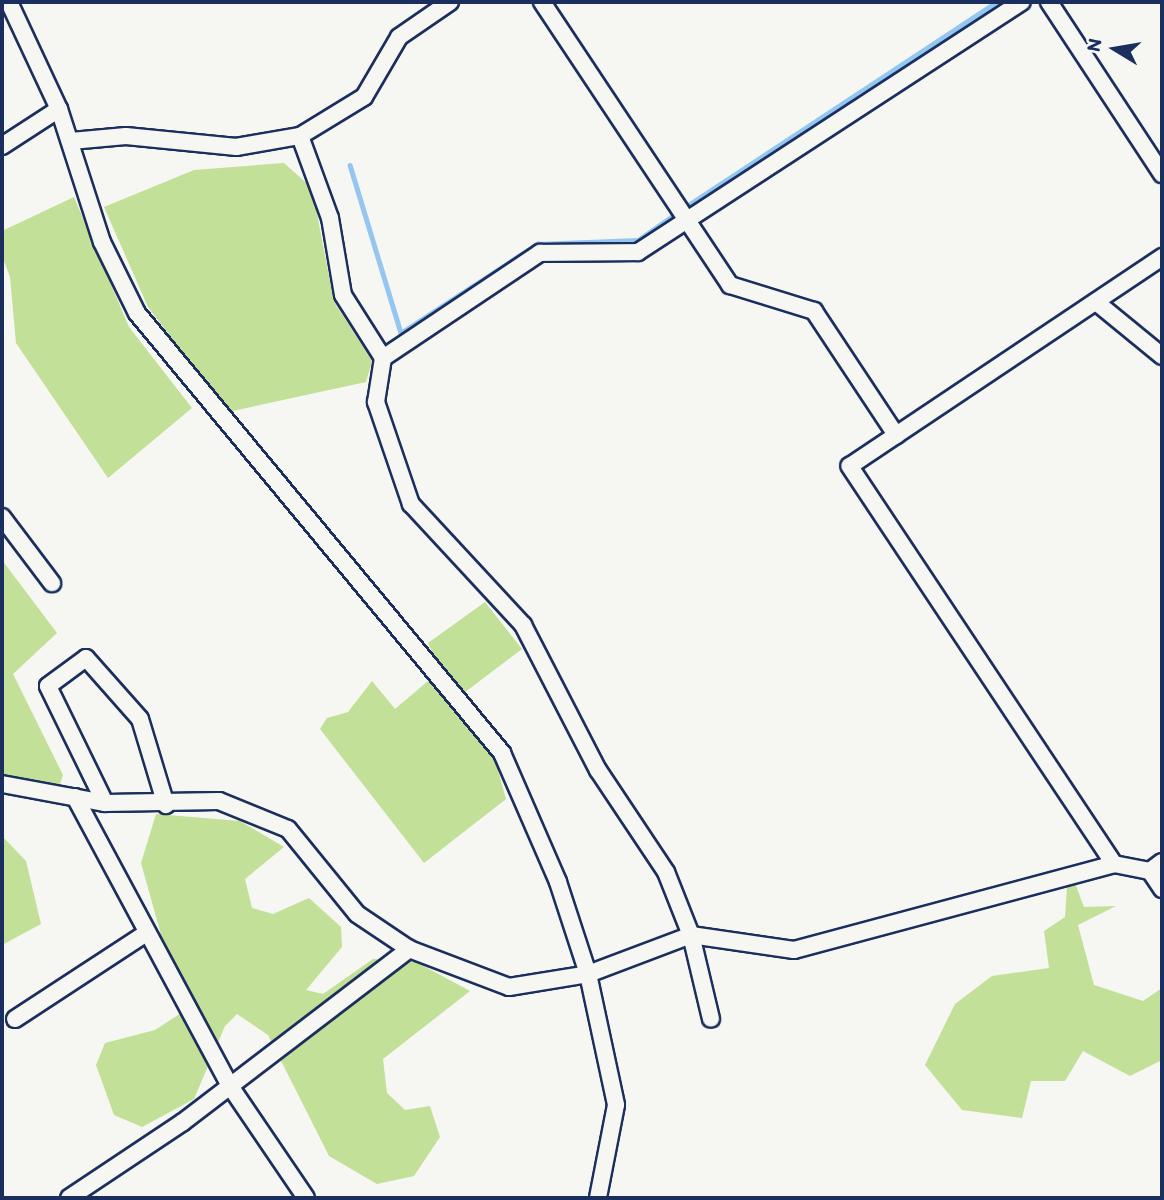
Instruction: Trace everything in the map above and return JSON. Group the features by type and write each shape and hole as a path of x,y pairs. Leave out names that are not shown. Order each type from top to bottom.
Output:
{"street":[{"path":"9,2 59,109 102,242 136,313 502,753 558,882 588,974 616,1105 598,1198"},
{"path":"71,141 126,136 236,147 300,136 364,97 399,37 450,2"},
{"path":"542,2 690,220 730,285 814,311 896,435"},
{"path":"383,358 540,253 638,252 1022,2"},
{"path":"1049,2 1162,174"},
{"path":"2,146 59,109"},
{"path":"300,136 330,218 343,295 383,358 376,402 411,504 523,625 598,770 666,872 691,935 711,1019"},
{"path":"1114,864 850,466 1162,257"},
{"path":"1096,302 1162,356"},
{"path":"2,517 52,583"},
{"path":"104,803 48,686 86,658 140,719 166,805"},
{"path":"2,784 104,803 166,805 219,801 288,830 357,914 409,949 509,987 588,974 691,935 794,950 1114,864 1156,867 1162,889"},
{"path":"75,797 145,934 230,1086 306,1198"},
{"path":"15,1019 145,934"},
{"path":"69,1198 230,1086 409,949"}],"green space":[{"path":"284,163 312,188 334,302 372,361 366,382 228,412 148,307 104,207 194,170"},
{"path":"74,197 129,327 192,408 108,478 16,343 10,277 2,256 2,231"},
{"path":"2,560 57,633 13,674 63,775 59,787 2,778"},
{"path":"485,602 522,649 448,705 495,760 506,799 424,863 320,729 327,718 348,712 372,681 395,709 441,670 428,643"},
{"path":"156,814 240,821 284,847 245,879 252,908 273,914 309,898 341,927 342,947 306,990 323,994 373,959 416,962 470,991 383,1059 387,1093 405,1110 430,1106 440,1137 414,1176 377,1184 329,1156 268,1035 237,1014 225,1026 194,1099 142,1127 114,1115 96,1065 105,1043 155,1030 195,1004 165,949 141,863"},
{"path":"2,836 26,861 41,924 2,945"},
{"path":"1075,883 1084,907 1116,906 1078,925 1094,985 1143,1001 1162,988 1162,1060 1130,1076 1083,1051 1065,1081 1031,1081 1022,1118 962,1110 925,1065 955,1004 992,976 1049,968 1044,931 1065,917 1067,887"}],"waterway":[{"path":"684,208 996,2"},
{"path":"350,165 401,333 537,244 638,240 677,213"}]}
